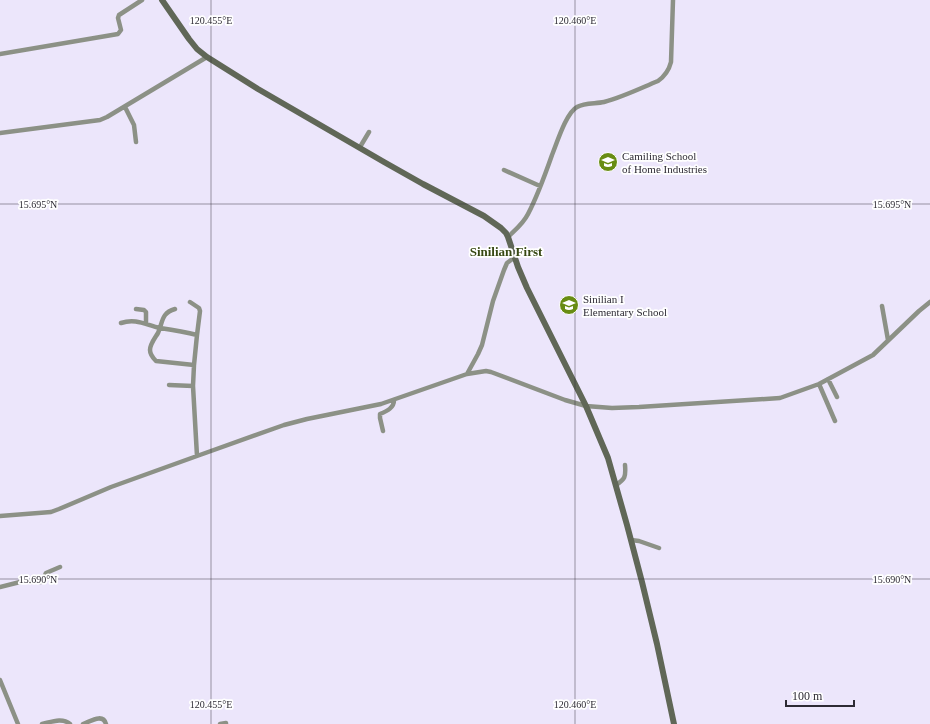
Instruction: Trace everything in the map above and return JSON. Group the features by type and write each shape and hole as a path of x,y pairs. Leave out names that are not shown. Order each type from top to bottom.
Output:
{"street":[{"path":"0,54 118,34 121,30 118,18 119,15 142,0"},
{"path":"162,0 197,49 224,68 423,184 484,216 506,233 527,288 586,406 608,458 631,540 657,644 674,724"},
{"path":"508,237 527,216 562,129 574,109 581,105 601,103 658,81 668,71 671,62 673,0"},
{"path":"0,133 96,121 107,117 208,57"},
{"path":"125,107 134,125 136,142"},
{"path":"360,147 369,132"},
{"path":"504,170 540,186"},
{"path":"467,374 482,345 493,301 504,270 507,263 515,256"},
{"path":"190,302 199,308 200,311 193,386 197,456"},
{"path":"0,516 51,512 111,487 292,423 381,404 467,374 486,371 565,400 586,406 640,408 780,398 819,384 873,355 930,302"},
{"path":"882,306 888,340"},
{"path":"175,308 170,310 162,319 160,328 150,349 151,355 156,361 160,362 194,365"},
{"path":"136,309 146,311 146,324"},
{"path":"121,323 132,321 197,335"},
{"path":"828,379 837,397"},
{"path":"819,384 835,421"},
{"path":"168,385 193,386"},
{"path":"383,431 380,414 394,405 394,400"},
{"path":"616,485 625,478 625,465"},
{"path":"631,540 639,541 659,548"},
{"path":"0,587 24,581 41,582 46,573 60,567"},
{"path":"0,680 18,724"},
{"path":"84,724 99,718 105,720 106,724"},
{"path":"42,724 61,720 70,724"},
{"path":"220,724 226,723"}],"place":[{"name":"Camiling School of Home Industries","path":"608,162"},
{"name":"Sinilian I Elementary School","path":"569,305"}],"district":[{"name":"Sinilian First","path":"506,251"}]}
